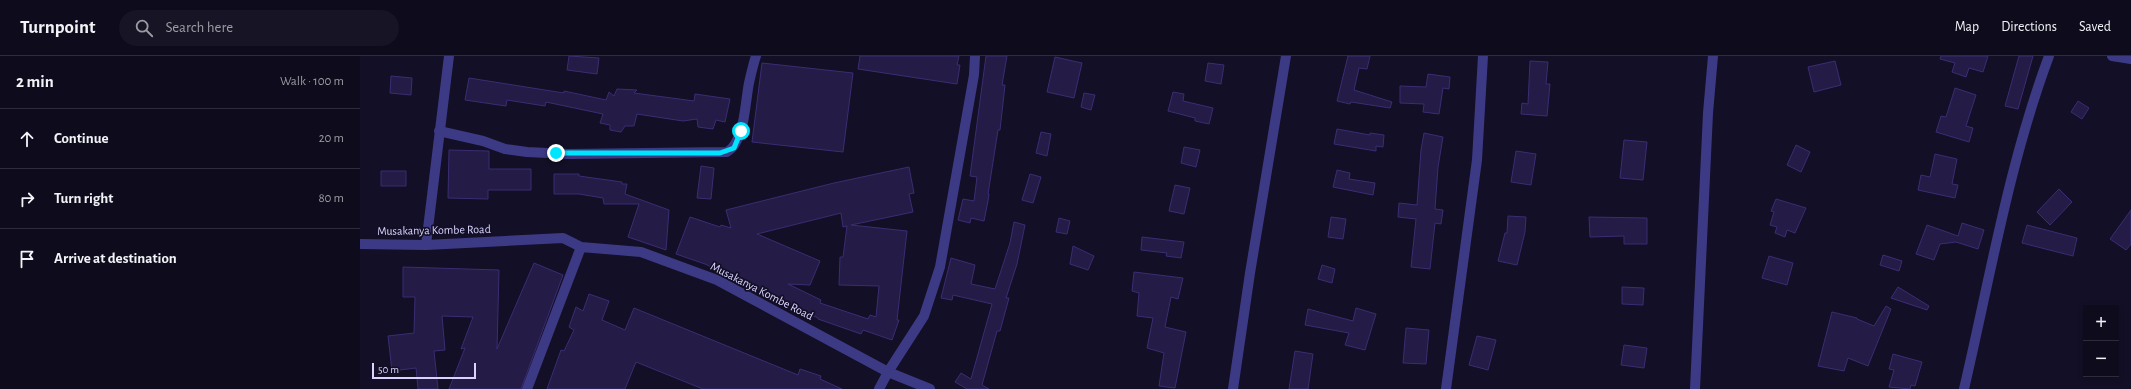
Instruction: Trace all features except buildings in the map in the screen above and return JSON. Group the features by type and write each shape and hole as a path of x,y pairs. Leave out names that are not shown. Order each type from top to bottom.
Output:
{"street":[{"path":"426,245 438,159 439,131 449,56"},
{"path":"439,131 484,140 505,148 527,152 568,154 727,152 734,148 741,131 749,83 756,56"},
{"path":"879,389 888,372 924,316 940,266 974,75 975,56"},
{"path":"1233,389 1251,266 1286,56"},
{"path":"1446,389 1477,160 1483,56"},
{"path":"1695,389 1708,113 1713,56"},
{"path":"1964,389 2002,223 2032,102 2049,56"},
{"path":"2112,56 2131,59"},
{"name":"Musakanya Kombe Road","path":"360,244 426,245 563,238 581,247 641,252 717,280 888,372 930,389"},
{"path":"527,389 581,247"}],"route":[{"path":"556,153 720,153 727,152 734,148 741,131"}]}
